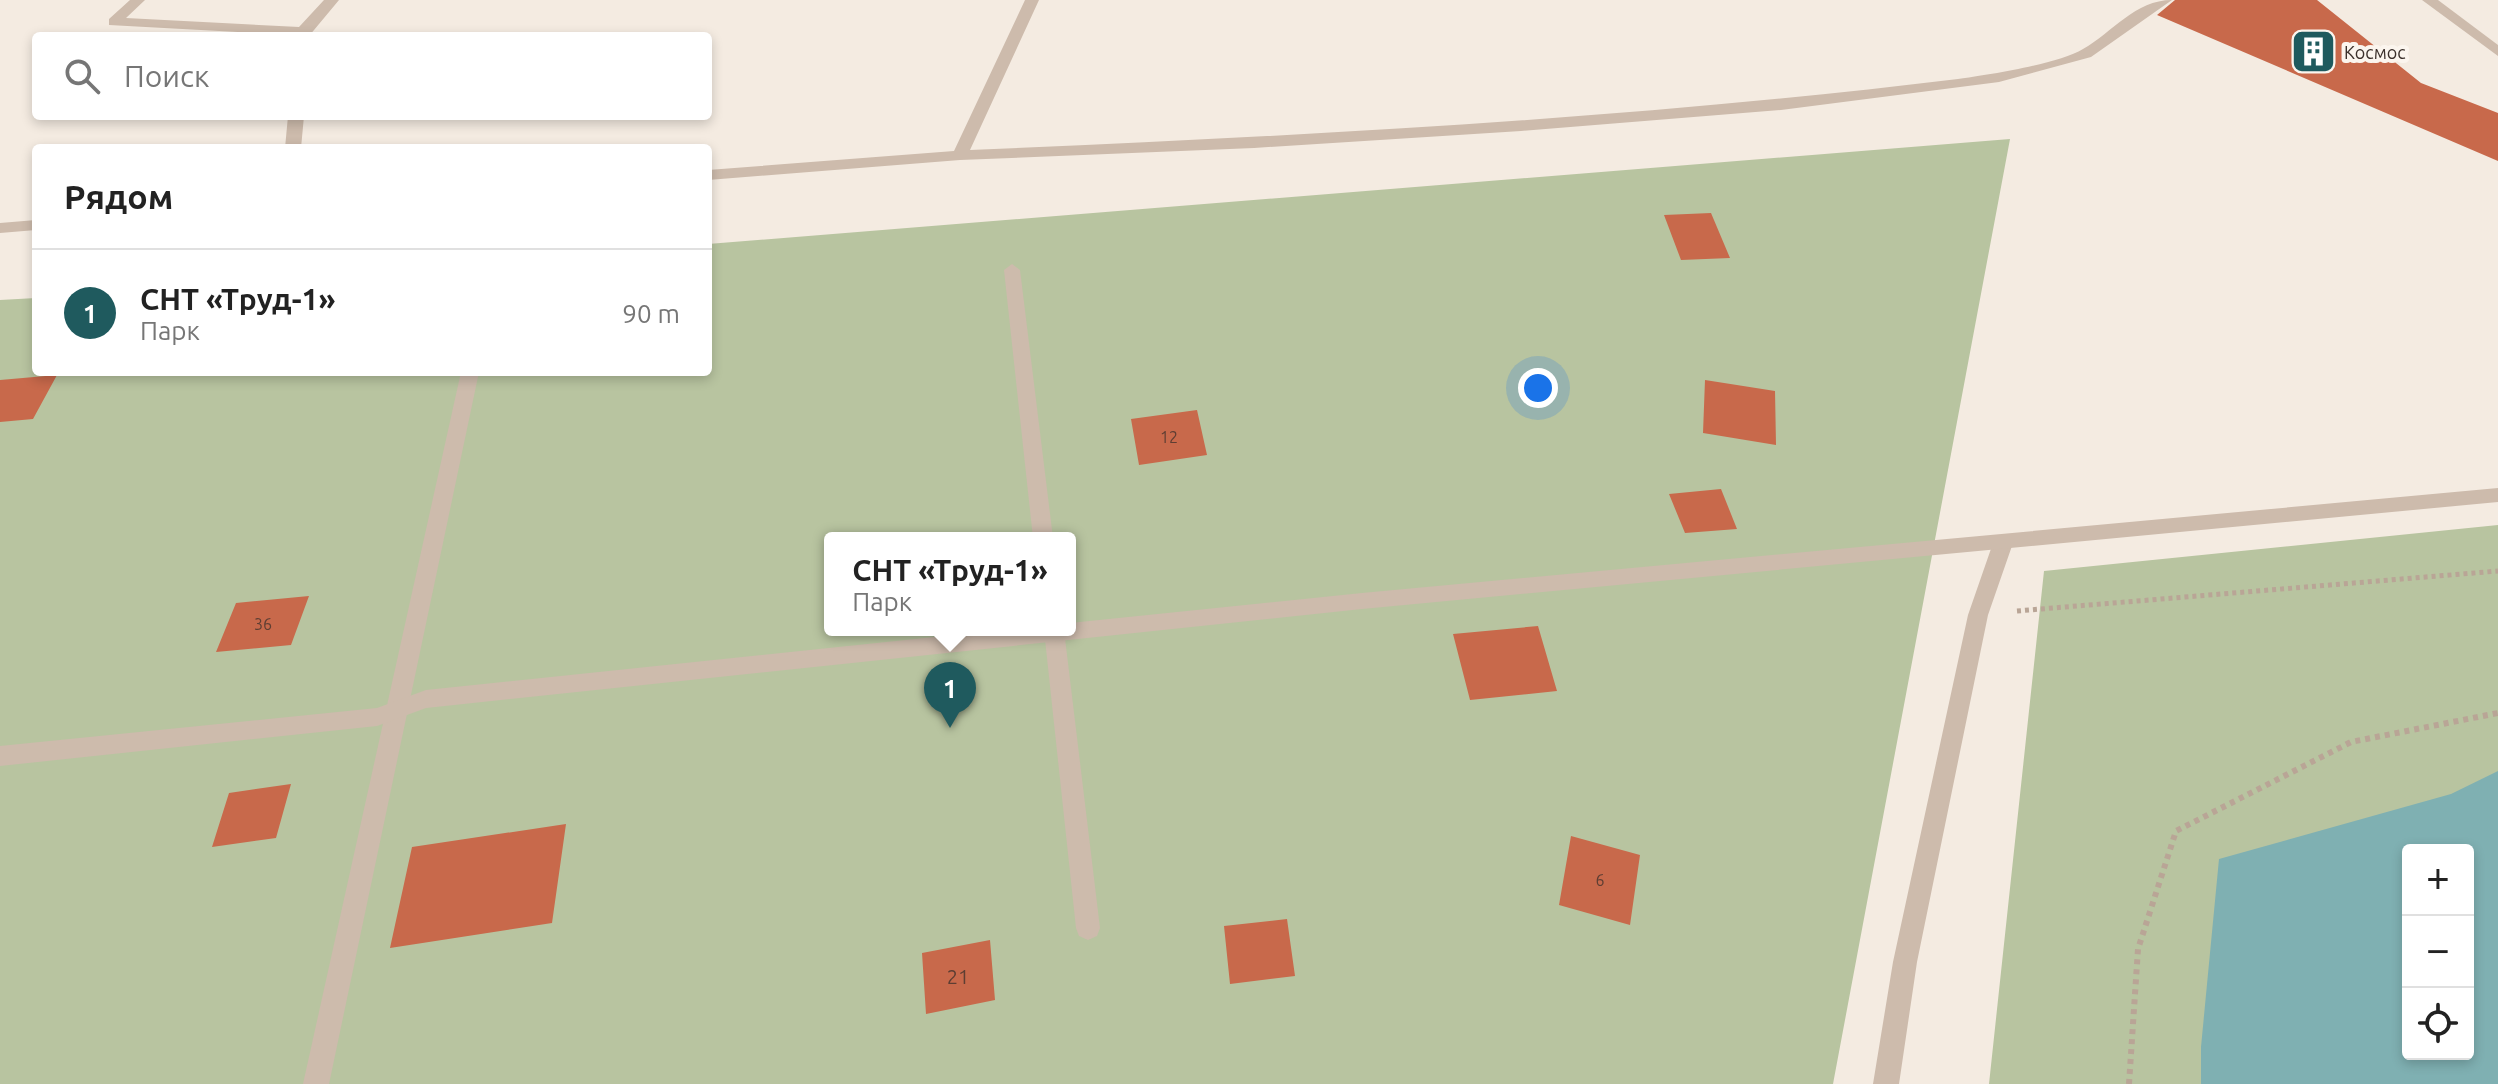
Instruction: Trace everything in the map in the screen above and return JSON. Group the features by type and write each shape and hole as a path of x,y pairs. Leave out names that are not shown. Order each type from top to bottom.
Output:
{"street":[{"path":"138,0 114,22 285,32"},
{"path":"303,32 332,0"},
{"path":"960,155 1032,0"},
{"path":"712,175 960,155 1254,143 1521,126 1781,105 1999,78 2086,54 2144,11 2165,0"},
{"path":"2429,0 2498,52"},
{"path":"293,144 296,120"},
{"path":"0,228 32,225"},
{"path":"1012,270 1042,532"},
{"path":"316,1084 469,376"},
{"path":"1076,630 2498,495"},
{"path":"1886,1084 1905,962 1978,615 2003,543"},
{"path":"0,756 361,719 426,699 1017,636"},
{"path":"1054,636 1088,928"}],"path":[{"path":"1978,615 2498,571"},
{"path":"2129,1084 2138,949 2176,831 2351,742 2498,713"}],"green space":[{"path":"2010,139 1833,1084 0,1084 0,300 32,298 32,376 712,376 712,244"},
{"path":"2498,525 2498,1084 1989,1084 2044,571"}],"water":[{"path":"2498,771 2498,1084 2201,1084 2201,1047 2219,859 2451,794"}],"building":[{"name":"Космос","path":"2175,0 2317,0 2421,83 2498,113 2498,161 2157,15"},
{"path":"1711,213 1730,258 1681,260 1664,215"},
{"path":"56,376 33,419 0,422 0,380"},
{"path":"1705,380 1775,391 1776,445 1703,433"},
{"path":"1197,410 1207,455 1139,465 1131,419"},
{"path":"1721,489 1737,529 1685,533 1669,494"},
{"path":"309,596 291,645 216,652 236,603"},
{"path":"1538,626 1557,691 1470,700 1453,634"},
{"path":"291,784 276,838 212,847 229,793"},
{"path":"566,824 552,923 390,948 412,847"},
{"path":"1571,836 1640,855 1630,925 1559,905"},
{"path":"1287,919 1295,976 1230,984 1224,926"},
{"path":"990,940 995,1000 926,1014 922,953"}],"place":[{"name":"Космос","path":"2313,52"},
{"name":"СНТ «Труд-1»","path":"950,728"}]}
